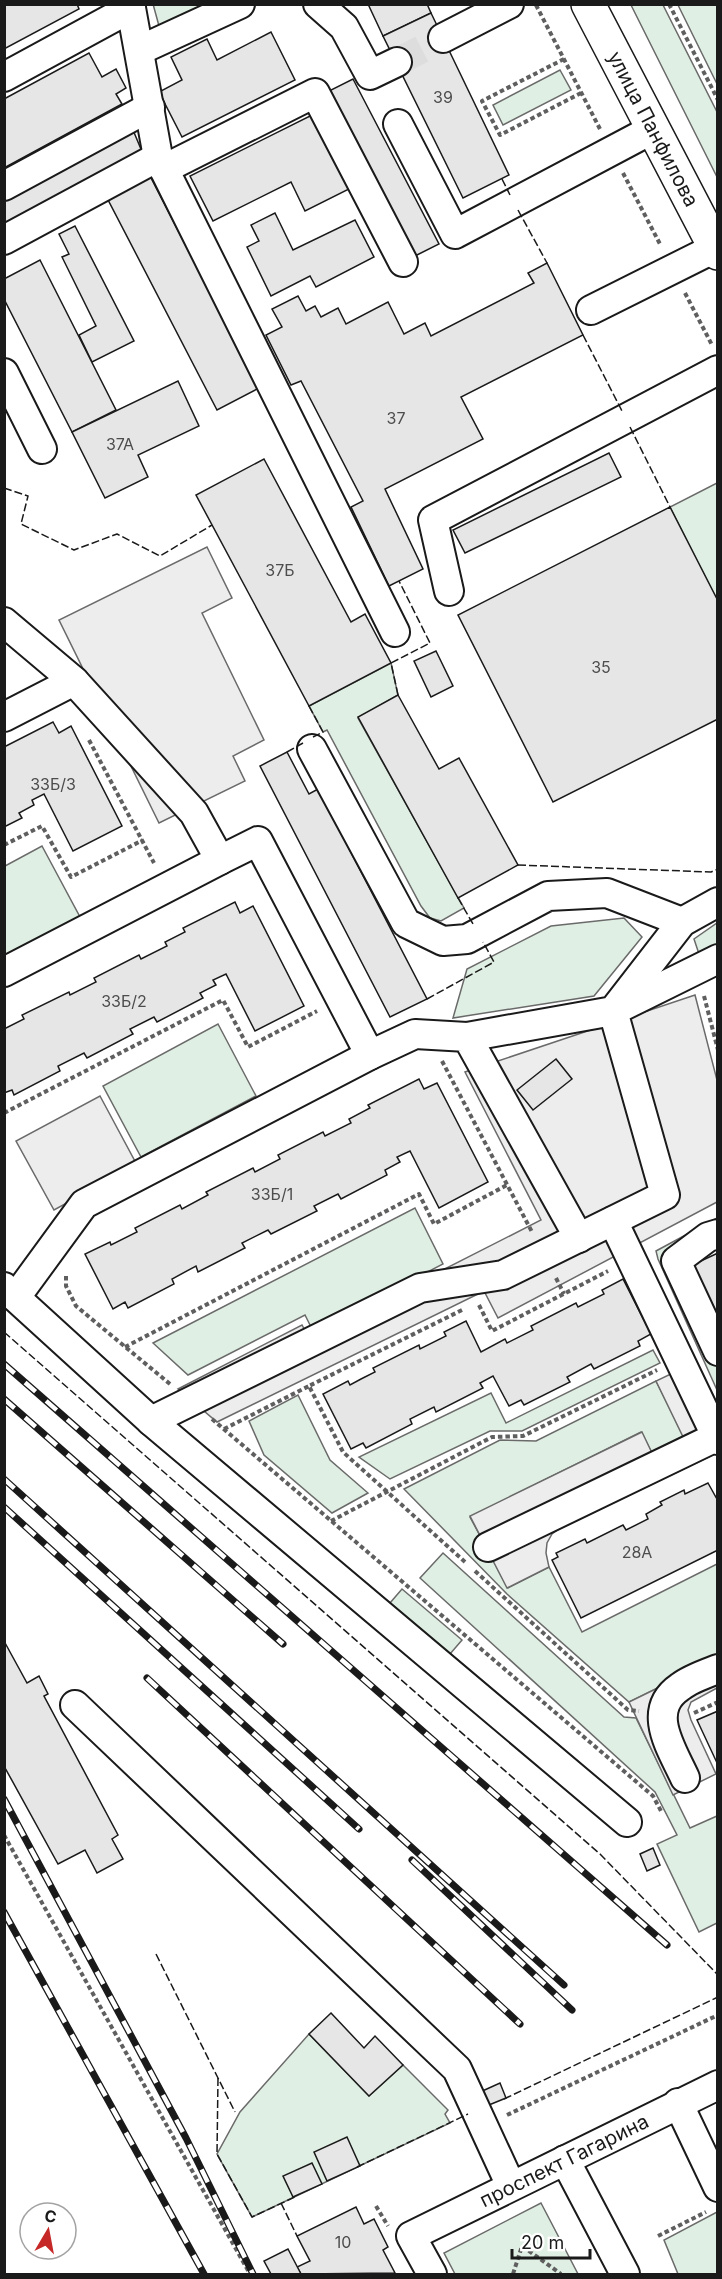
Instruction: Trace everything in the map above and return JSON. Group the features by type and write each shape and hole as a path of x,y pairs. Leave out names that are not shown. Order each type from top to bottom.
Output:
{"main road":[{"name":"улица Панфилова","path":"588,4 716,251"}],"street":[{"path":"140,50 240,4"},
{"path":"318,4 344,27 370,75 396,62"},
{"path":"442,38 509,4"},
{"path":"4,77 131,6 161,163 395,632"},
{"path":"4,240 161,163 315,93 403,262"},
{"path":"4,186 150,107"},
{"path":"398,124 454,234 653,129"},
{"path":"591,310 716,251"},
{"path":"449,591 433,520 715,358"},
{"path":"4,373 42,448"},
{"path":"4,622 74,681 194,813 220,861"},
{"path":"4,717 74,681"},
{"path":"312,749 406,922 443,941 467,939 548,896 607,893 682,922"},
{"path":"4,972 258,841 370,1055"},
{"path":"613,1011 682,922 717,902"},
{"path":"627,1822 151,1422 10,1292 84,1204 370,1055 415,1034 468,1037 613,1011 717,959"},
{"path":"151,1422 420,1288 503,1275 665,1195 613,1011"},
{"path":"468,1037 579,1238"},
{"path":"488,1547 717,1438 613,1221"},
{"path":"717,1234 708,1237 676,1261 717,1351"},
{"path":"685,1778 663,1728 664,1704 681,1686 717,1669"},
{"path":"75,1705 457,2069 511,2186"},
{"name":"проспект Гагарина","path":"432,2274 411,2236 717,2085"},
{"path":"678,2103 712,2199"},
{"path":"565,2160 625,2274"}],"path":[{"path":"536,4 673,270 715,358"},
{"path":"669,4 717,100"},
{"path":"564,59 482,101 500,135 581,93"},
{"path":"4,846 42,826 71,877 142,840 86,735"},
{"path":"4,1113 223,1000 248,1047 320,1010"},
{"path":"441,1061 564,1294"},
{"path":"125,1347 419,1194 434,1224 507,1185"},
{"path":"478,1302 492,1331 632,1260"},
{"path":"224,1429 467,1308"},
{"path":"331,1521 492,1437 523,1436 660,1368"},
{"path":"309,1386 343,1452 628,1710"},
{"path":"690,1715 717,1702"},
{"path":"4,1836 250,2274"},
{"path":"484,2126 717,2015"},
{"path":"658,2236 712,2199"},
{"path":"513,2274 522,2246 561,2274"}],"green space":[{"path":"153,4 211,5 159,26"},
{"path":"631,5 663,5 717,112 717,177"},
{"path":"678,5 717,5 717,84"},
{"path":"560,70 571,90 503,125 493,105"},
{"path":"717,483 717,601 670,507"},
{"path":"391,663 398,695 358,718 464,908 441,921 430,918 421,906 327,730 323,732 309,706"},
{"path":"42,846 80,917 5,958 5,866"},
{"path":"624,918 642,937 594,996 453,1018 467,969 551,926"},
{"path":"717,923 717,944 699,954 694,939"},
{"path":"218,1024 256,1096 141,1157 103,1086"},
{"path":"415,1208 443,1264 313,1331 305,1315 188,1375 153,1343"},
{"path":"717,1218 717,1229 684,1250 717,1360 717,1390 656,1251"},
{"path":"653,1350 660,1363 522,1431 490,1431 390,1479 359,1457 491,1393 506,1423"},
{"path":"656,1381 685,1439 653,1455 641,1432 470,1517 508,1588 549,1567 582,1632 717,1564 717,1659 629,1702 507,1594 404,1489 500,1440 536,1441"},
{"path":"298,1395 330,1460 368,1493 332,1513 264,1455 249,1421"},
{"path":"443,1553 624,1717 636,1718 690,1828 717,1816 717,1923 699,1932 657,1844 677,1835 655,1792 420,1578"},
{"path":"402,1589 462,1640 450,1654 390,1603"},
{"path":"309,2034 369,2096 403,2065 448,2110 445,2114 450,2123 252,2217 217,2154 240,2112"},
{"path":"541,2203 578,2274 455,2274 444,2253"},
{"path":"717,2212 717,2274 678,2274 664,2240"}],"shaded area":[{"path":"207,547 232,598 202,613 264,740 233,756 245,781 159,823 59,620"},
{"path":"695,995 717,1080 717,1202 498,1318 484,1291 217,1422 178,1389 302,1325 309,1338 541,1220 465,1072"},
{"path":"100,1096 137,1165 54,1210 16,1141"},
{"path":"677,1371 717,1453 559,1529 552,1534 547,1543 546,1553 549,1567 507,1588 470,1516 642,1432 653,1455 684,1439 656,1381"},
{"path":"717,1659 717,1688 691,1702 688,1710 716,1774 673,1795 629,1702"}],"building":[{"path":"4,4 77,4 79,9 4,49"},
{"path":"368,4 427,4 431,13 383,36"},
{"path":"431,13 509,175 463,198 383,36"},
{"path":"271,32 295,80 182,137 159,92 182,80 171,57 207,39 217,60"},
{"path":"89,53 102,77 116,69 126,88 116,94 122,104 4,168 4,99"},
{"path":"353,79 439,244 415,256 329,91"},
{"path":"314,114 351,188 305,211 291,182 213,221 190,176"},
{"path":"133,130 143,154 4,230 4,200"},
{"path":"148,172 259,388 217,410 105,194"},
{"path":"275,213 293,250 355,220 374,257 316,287 310,276 271,296 247,247 259,241 251,225"},
{"path":"75,226 134,341 92,362 79,335 96,326 62,257 69,254 59,234"},
{"path":"40,260 116,410 72,432 4,299 4,279"},
{"path":"547,263 583,335 461,397 483,439 385,489 423,569 389,586 351,507 363,501 301,381 291,385 266,335 282,327 272,309 298,296 306,311 315,306 321,317 338,308 346,324 388,302 404,334 425,323 431,336 534,283 528,273"},
{"path":"178,381 199,426 138,455 148,477 105,498 72,432"},
{"path":"609,453 621,477 465,553 453,530"},
{"path":"264,459 351,622 365,614 391,663 309,706 196,495"},
{"path":"670,507 718,601 718,719 553,802 458,615"},
{"path":"436,651 453,686 431,697 414,661"},
{"path":"398,695 439,769 459,758 518,865 458,898 358,717"},
{"path":"53,722 59,733 71,726 122,826 73,851 44,794 32,800 34,805 19,813 22,818 4,827 4,747"},
{"path":"287,752 309,794 318,789 427,999 390,1017 260,766"},
{"path":"235,902 240,913 253,906 304,1006 255,1031 226,974 213,980 216,985 200,993 203,998 157,1022 154,1017 130,1029 133,1034 87,1058 84,1053 58,1066 60,1071 14,1095 12,1090 4,1093 4,1029 24,1019 22,1015 69,992 70,995 96,982 94,978 139,955 141,959 167,946 165,942 185,932 183,928"},
{"path":"556,1059 572,1079 533,1110 517,1090"},
{"path":"419,1079 424,1089 437,1083 488,1182 439,1208 410,1151 397,1157 400,1162 385,1170 387,1175 341,1199 338,1194 314,1206 317,1211 271,1234 268,1230 242,1243 245,1248 198,1272 196,1266 172,1279 174,1284 128,1308 125,1302 113,1309 85,1254 110,1242 111,1245 137,1232 135,1228 180,1205 182,1209 208,1195 206,1192 253,1168 255,1172 280,1159 278,1155 323,1132 325,1136 351,1123 349,1119 370,1108 368,1105"},
{"path":"718,1253 718,1325 690,1266"},
{"path":"623,1279 651,1334 638,1341 640,1346 594,1369 591,1364 567,1377 570,1382 524,1405 521,1400 509,1406 493,1376 480,1383 483,1388 436,1412 434,1407 410,1419 412,1424 366,1448 363,1443 351,1449 323,1394 348,1381 350,1385 375,1372 373,1368 419,1345 420,1349 446,1336 444,1332 466,1321 481,1352 505,1339 507,1343 533,1330 531,1326 576,1303 578,1307 604,1294 602,1290"},
{"path":"708,1483 718,1501 718,1550 581,1618 552,1560 558,1557 556,1553 585,1539 587,1543 623,1525 626,1530 648,1519 646,1514 662,1505 660,1502 684,1490 685,1494"},
{"path":"4,1641 27,1683 39,1676 48,1694 44,1696 118,1835 112,1839 123,1859 97,1873 85,1850 58,1864 4,1766"},
{"path":"718,1711 718,1765 697,1720"},
{"path":"653,1848 660,1865 647,1871 640,1854"},
{"path":"331,2013 364,2048 375,2036 403,2065 369,2096 309,2034"},
{"path":"500,2083 506,2098 484,2107 478,2093"},
{"path":"347,2137 360,2166 327,2181 314,2152"},
{"path":"312,2163 322,2184 293,2197 283,2176"},
{"path":"356,2207 364,2224 374,2219 388,2247 383,2250 395,2273 301,2274 297,2267 310,2261 297,2236"},
{"path":"288,2249 301,2274 271,2274 264,2261"}],"tunnel":[{"path":"397,62 443,38"}],"railway":[{"path":"4,1364 667,1945"},
{"path":"4,1399 283,1644"},
{"path":"4,1479 564,1985"},
{"path":"4,1507 359,1829"},
{"path":"147,1678 520,2024"},
{"path":"4,1799 186,2138 253,2274"},
{"path":"412,1860 572,2010"},
{"path":"4,1912 204,2274"}],"fence":[{"path":"502,179 510,195"},
{"path":"518,210 547,263"},
{"path":"583,335 622,411"},
{"path":"630,427 670,507"},
{"path":"4,488 28,496 21,524 74,550 117,534 160,556 212,525"},
{"path":"398,695 391,663 430,643 399,581"},
{"path":"309,706 323,732 313,737"},
{"path":"287,752 303,743"},
{"path":"518,865 711,872 718,869"},
{"path":"458,898 473,924"},
{"path":"427,999 494,962 483,942"},
{"path":"4,1332 600,1854 718,1975"},
{"path":"156,1954 235,2112"},
{"path":"504,2099 718,1997"},
{"path":"218,2078 217,2154 252,2217 297,2196"},
{"path":"357,2167 468,2114"},
{"path":"281,2203 297,2236"}]}
